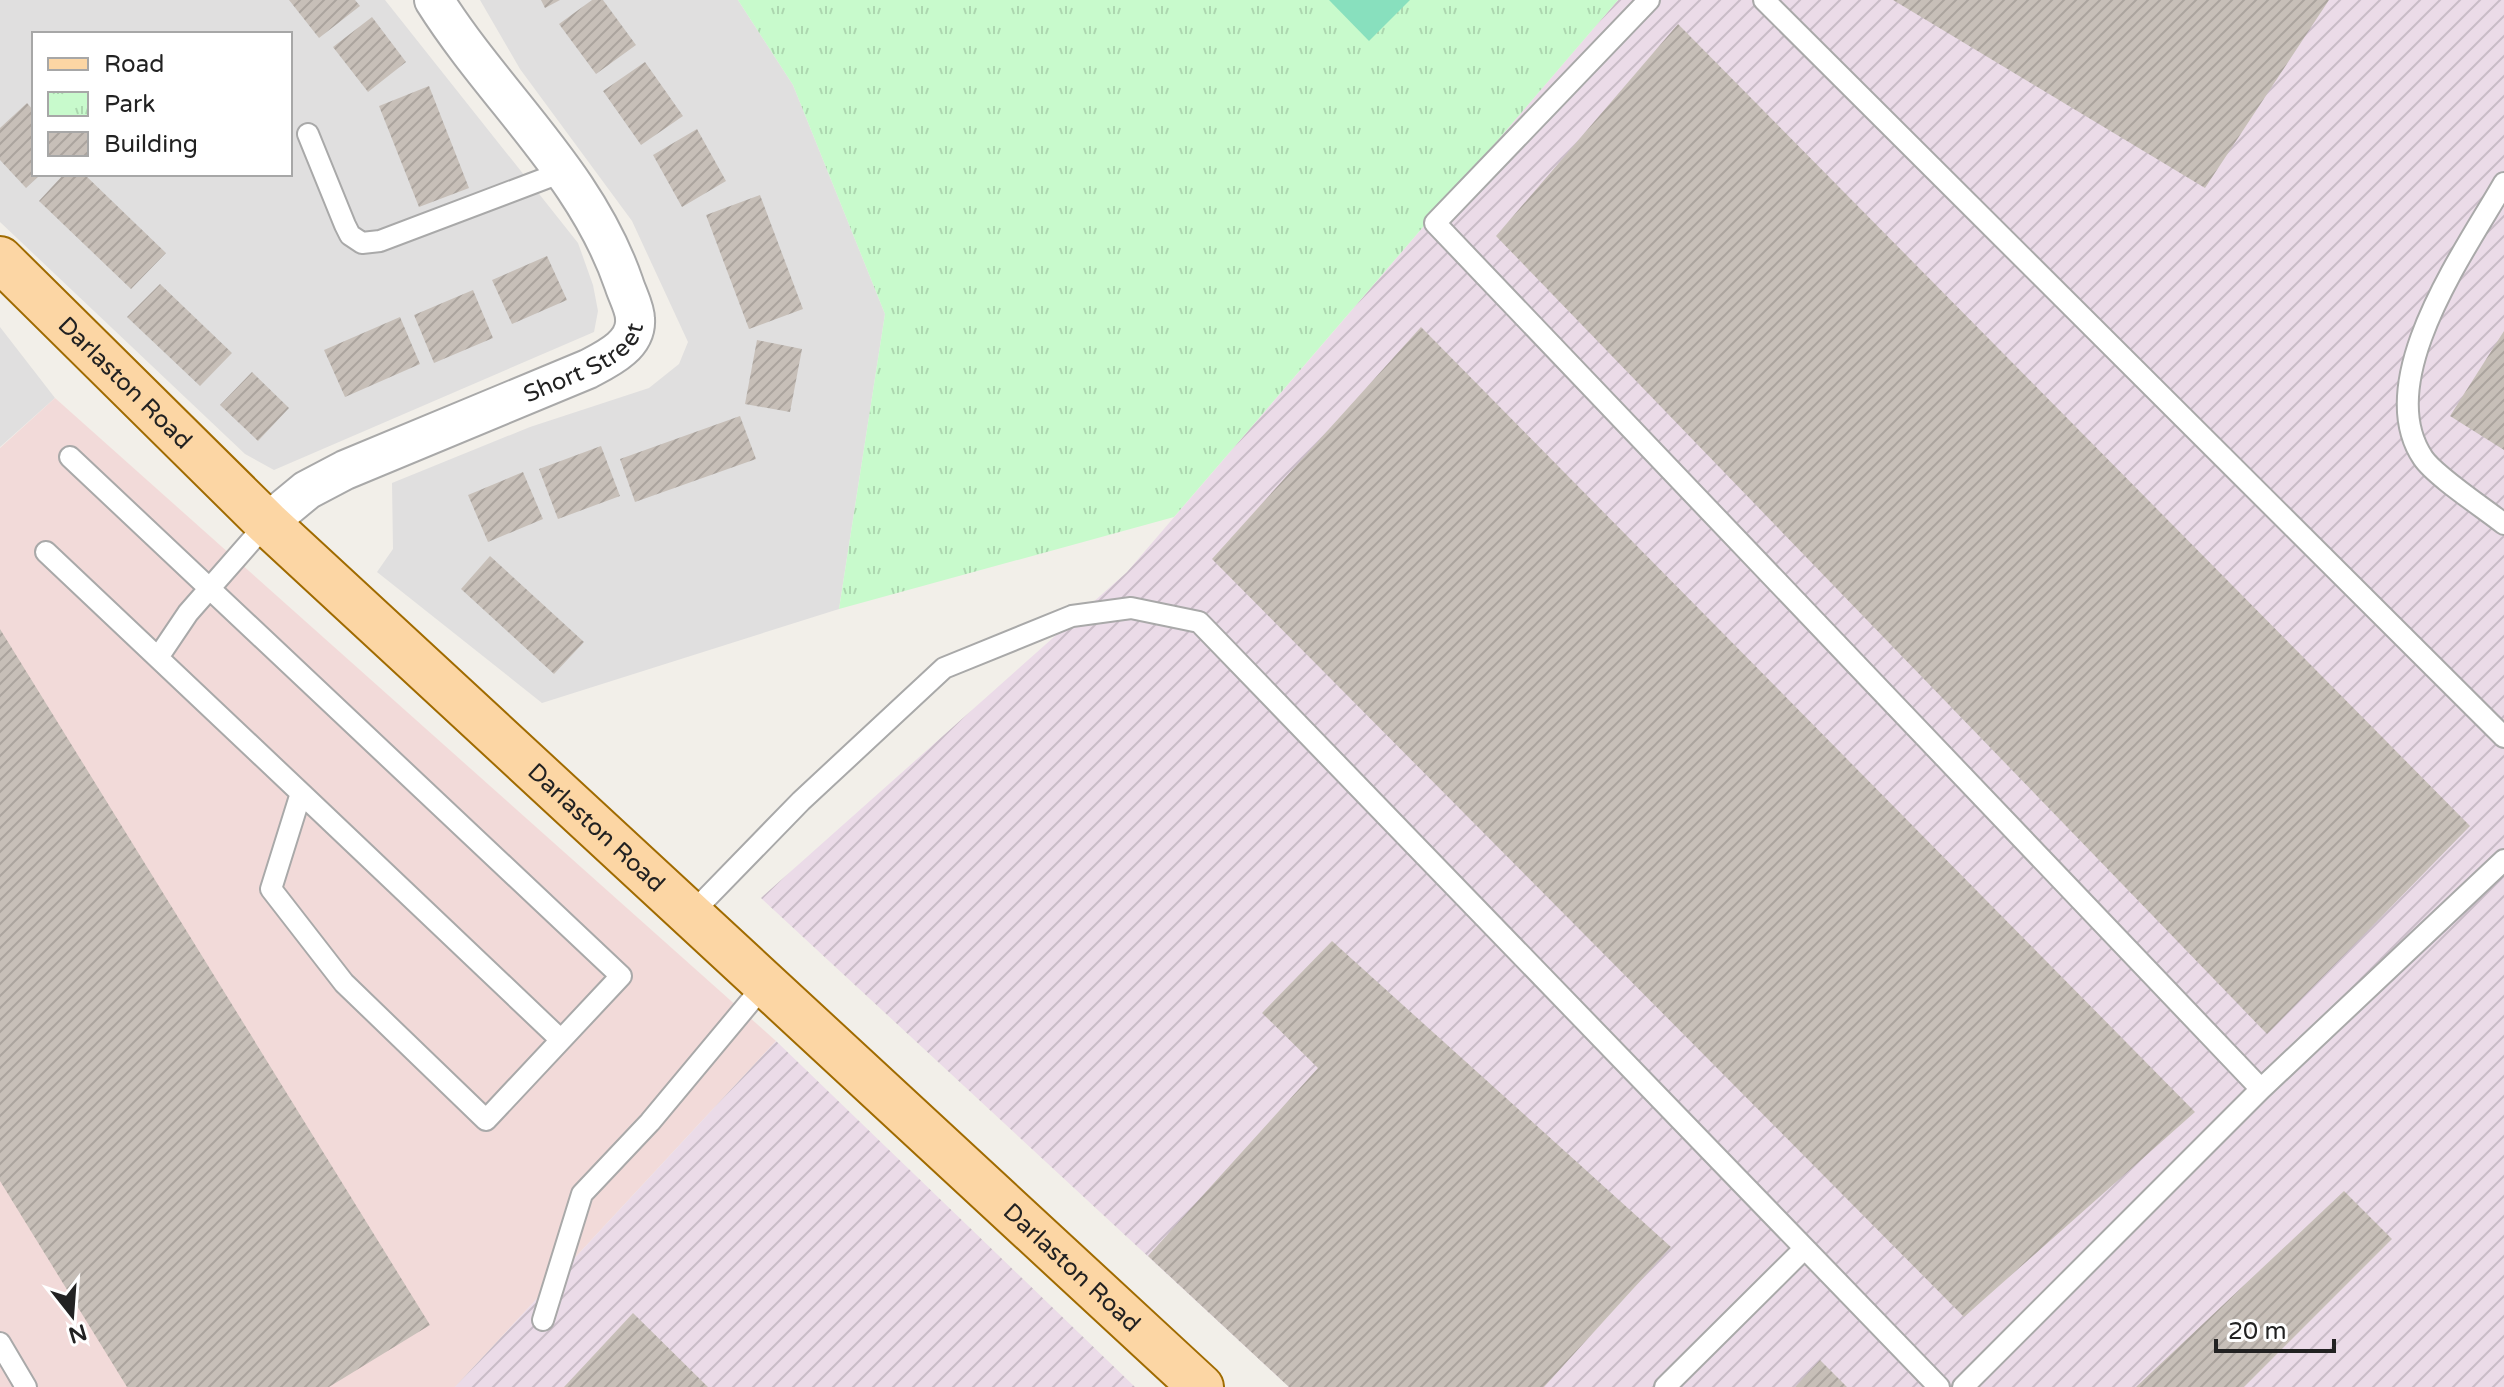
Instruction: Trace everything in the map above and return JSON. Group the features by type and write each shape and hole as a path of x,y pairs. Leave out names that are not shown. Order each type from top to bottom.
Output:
{"main road":[{"name":"Darlaston Road","path":"0,259 267,523 1201,1387"}],"street":[{"name":"Short Street","path":"267,523 307,490 345,470 588,369 613,356 630,339 635,319 619,271 595,216 565,171 434,0"}],"lane":[{"path":"1649,0 1435,223 2261,1089"},
{"path":"1764,0 2504,737"},
{"path":"308,134 345,225 350,235 362,243 380,241 565,171"},
{"path":"2504,183 2422,325 2405,416 2423,459 2504,524"},
{"path":"70,457 208,590 414,777 621,976 486,1120 344,983 271,889 301,793"},
{"path":"159,656 208,590 267,523"},
{"path":"46,552 561,1040"},
{"path":"692,913 801,801 944,668 1072,616 1131,608 1199,622 1939,1387"},
{"path":"1963,1387 2261,1089 2504,860"},
{"path":"543,1320 582,1194 650,1122 765,984"},
{"path":"1665,1387 1804,1249"},
{"path":"0,1343 26,1387"}],"shaded area":[{"path":"0,0 385,0 578,243 593,285 598,311 594,332 274,470 245,454 0,222"},
{"path":"480,0 738,0 793,85 885,314 839,609 542,703 377,572 393,549 392,483 530,427 649,388 679,364 688,342 632,221 520,69"},
{"path":"1618,0 2504,0 2504,1387 1289,1387 761,898 1127,572"},
{"path":"0,327 55,398 0,447"},
{"path":"55,398 776,1041 455,1387 0,1387 0,448"},
{"path":"776,1041 1135,1387 455,1387"}],"green space":[{"path":"738,0 1618,0 1174,517 839,609 885,314 793,85"},
{"path":"1329,0 1410,0 1369,41"}],"building":[{"path":"289,0 355,0 360,6 319,38"},
{"path":"541,0 560,0 545,8"},
{"path":"592,0 603,0 636,45 596,74 559,24"},
{"path":"1893,0 2329,0 2205,188"},
{"path":"372,17 406,62 368,92 333,47"},
{"path":"1678,24 2470,826 2267,1034 1496,236"},
{"path":"645,62 683,116 641,145 603,91"},
{"path":"429,86 469,188 419,207 379,106"},
{"path":"27,103 32,109 32,176 39,176 26,188 0,160 0,128"},
{"path":"697,129 726,181 682,207 653,155"},
{"path":"62,176 86,176 166,253 131,289 39,201"},
{"path":"760,195 803,309 749,329 706,215"},
{"path":"547,256 567,300 512,324 492,280"},
{"path":"160,284 232,353 200,386 127,317"},
{"path":"473,290 493,338 434,363 414,315"},
{"path":"400,317 420,364 345,397 324,350"},
{"path":"1421,327 2195,1112 1964,1317 1212,559"},
{"path":"2504,331 2504,450 2450,416"},
{"path":"757,340 802,349 790,412 745,404"},
{"path":"252,372 289,408 258,441 220,405"},
{"path":"740,416 756,459 635,502 620,459"},
{"path":"601,446 620,496 558,519 539,469"},
{"path":"523,472 543,519 488,542 468,495"},
{"path":"490,556 584,642 554,674 461,589"},
{"path":"0,629 430,1325 329,1387 127,1387 0,1181"},
{"path":"1332,941 1671,1247 1544,1387 1289,1387 1148,1256 1318,1068 1262,1013"},
{"path":"2344,1191 2392,1239 2244,1387 2136,1387"},
{"path":"633,1313 708,1387 564,1387"},
{"path":"1820,1360 1847,1387 1795,1387"}]}
